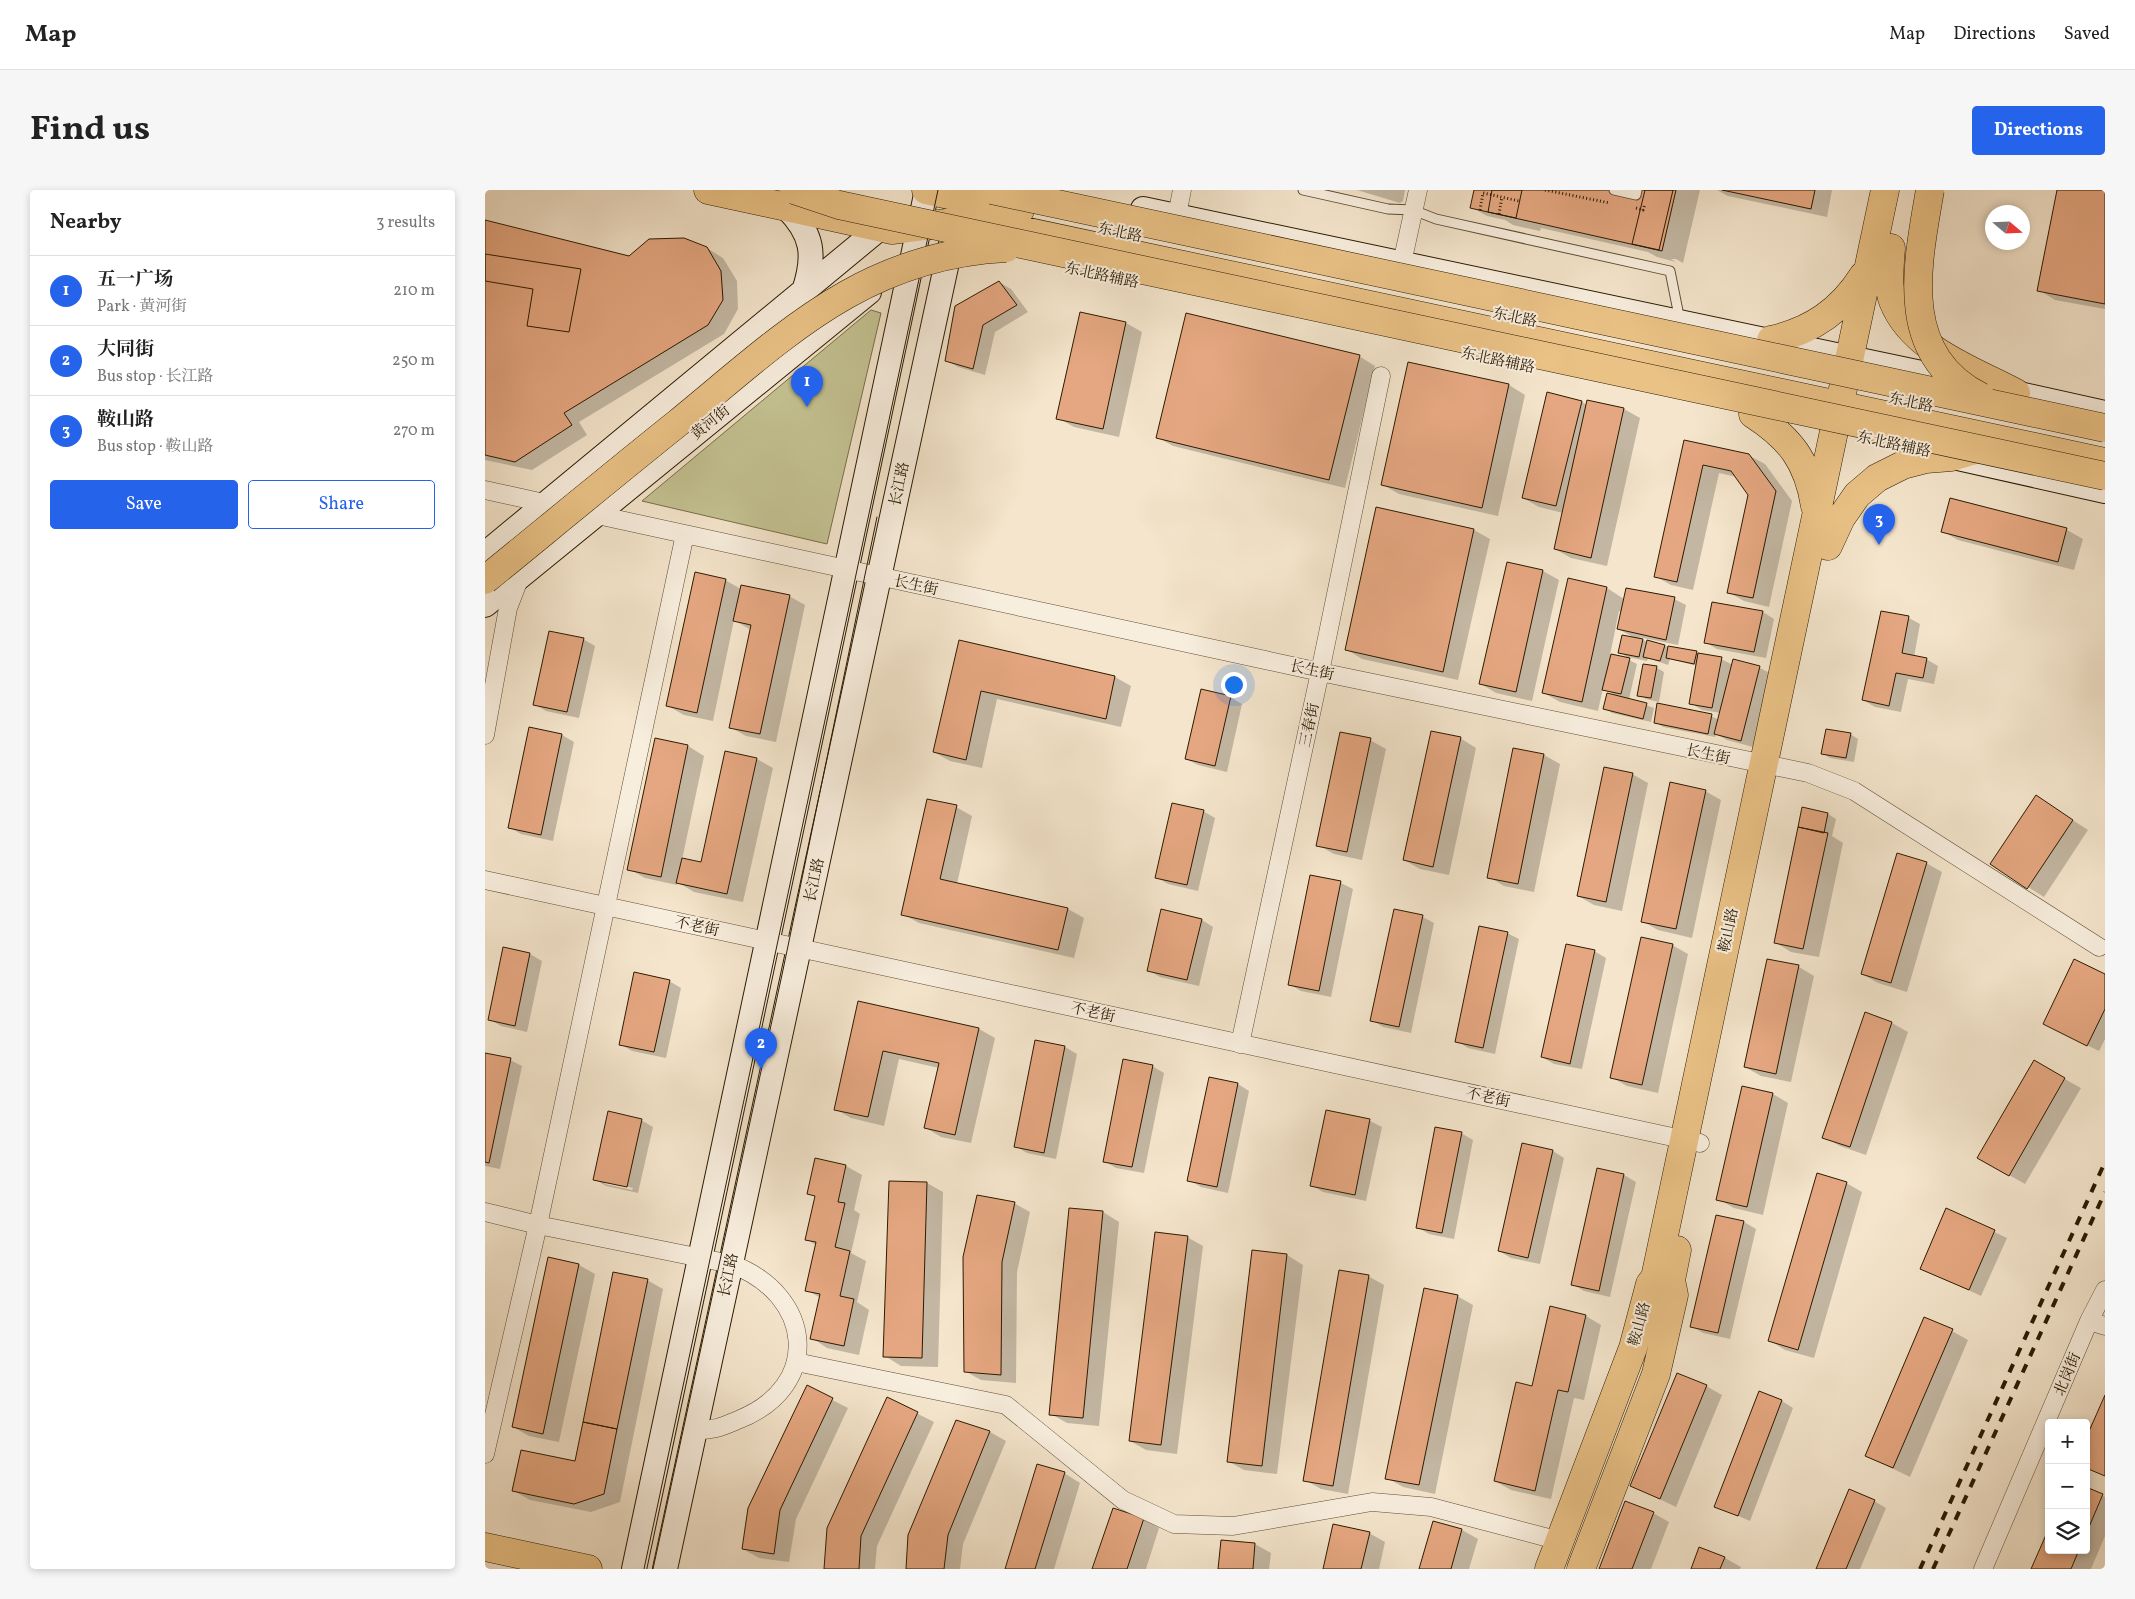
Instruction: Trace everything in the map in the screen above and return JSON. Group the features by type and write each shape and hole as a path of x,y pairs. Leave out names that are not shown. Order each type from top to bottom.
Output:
{"main road":[{"name":"东北路","path":"708,190 790,196 839,205 2105,476"},
{"name":"东北路","path":"927,190 942,228"},
{"path":"485,554 804,291 886,229 927,190"},
{"name":"长江路","path":"665,1569 879,577 942,228 927,190"},
{"name":"东北路","path":"992,190 2009,400 2105,428"},
{"path":"1056,190 1809,348 1858,359 2009,400"},
{"name":"鞍山路","path":"1858,359 1868,269 1885,190"},
{"name":"鞍山路","path":"1772,766 1816,514 1842,433 1858,359 1891,248 1903,190"},
{"path":"1930,190 1917,278 1919,313 1927,343 1940,365 1959,383 1979,396 2105,413"},
{"name":"东北路","path":"790,196 886,229 942,228 1170,242 1402,300 1850,398 1959,421 2105,442"},
{"path":"790,196 809,237 811,257 804,291"},
{"name":"东北路","path":"942,228 975,221 1402,300"},
{"path":"1170,242 1217,224"},
{"name":"长江路","path":"635,1569 845,569 942,228"},
{"name":"黄河街","path":"485,605 831,323 942,228"},
{"name":"东北路辅路","path":"942,228 1429,345 2105,491"},
{"path":"485,580 786,335 841,297 874,279 908,266 941,257 974,251 1039,248"},
{"path":"1891,248 1890,278 1892,300 1903,320 1917,336 2009,400"},
{"path":"1353,252 1402,300 1429,345"},
{"path":"1771,340 1793,336 1835,311 1853,292 1868,269"},
{"path":"1402,300 1445,272"},
{"path":"804,291 815,285 828,282 842,287 846,300 844,306 831,323"},
{"path":"1764,370 1809,348"},
{"name":"东北路","path":"1729,372 1764,370 1850,398"},
{"path":"1753,414 1775,428 1791,444 1805,467 1812,488 1816,514"},
{"name":"东北路","path":"1959,421 2006,440 2105,462"},
{"name":"鞍山路","path":"1549,1569 1633,1348 1650,1284 1655,1278 1692,1141 1772,766 1827,546 1842,433"},
{"path":"1827,546 1841,518 1857,495 1877,478 1903,466 1926,460 1951,457 2006,440"},
{"name":"鞍山路","path":"1581,1569 1656,1374 1674,1295 1671,1280 1692,1141"},
{"path":"485,1547 587,1569"}],"street":[{"path":"1177,215 1182,190"},
{"path":"1403,263 1418,190"},
{"name":"三春街","path":"1241,1044 1381,376"},
{"name":"长生街","path":"485,490 1320,672 1808,773 1854,791 2099,947"},
{"path":"485,735 508,608 546,504"},
{"path":"485,1454 538,1225 685,534"},
{"name":"不老街","path":"485,880 1692,1141"},
{"path":"485,1212 538,1225 731,1264 750,1271 787,1305 797,1328 797,1362 786,1386 758,1412 713,1431 694,1430"},
{"name":"北岗街","path":"1983,1569 2097,1323 2105,1290"},
{"path":"797,1362 1006,1405 1123,1500 1173,1524 1233,1526 1372,1502 1431,1507 1560,1541"}],"lane":[{"path":"1303,190 1388,209 1413,210 1436,219 1670,271 1680,321"},
{"path":"1614,190 1636,195 1637,190"}],"path":[{"path":"1545,190 1617,204"},
{"path":"1480,210 1483,193 1519,201"},
{"path":"1499,214 1502,197"},
{"path":"1634,208 1643,210 1646,197"}],"shaded area":[{"path":"871,310 881,313 827,544 642,501"}],"building":[{"path":"1474,190 1676,190 1662,251 1470,208"},
{"path":"1492,190 1522,190 1516,218 1488,212"},
{"path":"1645,190 1673,190 1659,250 1632,244"},
{"path":"1722,190 1815,190 1811,209"},
{"path":"2057,190 2105,190 2105,304 2037,291"},
{"path":"485,220 629,256 649,239 684,238 707,247 721,271 723,300 708,325 564,413 572,425 515,462 485,455"},
{"path":"485,254 581,269 569,332 527,326 533,289 485,281"},
{"path":"999,281 1017,305 983,325 973,369 945,361 955,306"},
{"path":"1080,312 1126,322 1103,429 1056,419"},
{"path":"1186,313 1360,355 1329,480 1156,438"},
{"path":"1408,362 1509,384 1482,508 1381,485"},
{"path":"1547,392 1582,401 1556,506 1522,498"},
{"path":"1587,400 1624,408 1591,558 1554,549"},
{"path":"1684,440 1749,454 1776,491 1753,598 1727,593 1748,495 1731,471 1703,465 1677,582 1654,577"},
{"path":"1950,498 2067,528 2058,562 1941,532"},
{"path":"1376,507 1474,529 1443,672 1345,650"},
{"path":"1507,562 1543,570 1516,692 1479,684"},
{"path":"695,572 726,579 697,713 666,706"},
{"path":"1568,578 1607,587 1582,702 1542,693"},
{"path":"741,585 790,595 760,734 729,728 751,625 733,621"},
{"path":"1626,588 1675,597 1666,640 1617,629"},
{"path":"1712,602 1763,611 1754,652 1704,643"},
{"path":"1881,611 1909,616 1902,653 1927,658 1923,678 1896,673 1889,706 1862,700"},
{"path":"549,631 584,638 567,712 533,705"},
{"path":"1622,635 1643,639 1639,657 1618,653"},
{"path":"959,640 1115,676 1106,719 981,691 966,760 933,752"},
{"path":"1647,640 1665,645 1660,661 1643,657"},
{"path":"1668,646 1697,651 1694,664 1666,658"},
{"path":"1698,653 1722,657 1712,708 1689,704"},
{"path":"1611,654 1630,658 1621,694 1602,690"},
{"path":"1733,659 1760,666 1741,741 1714,734"},
{"path":"1643,664 1657,666 1651,698 1637,696"},
{"path":"1201,689 1231,696 1215,766 1185,759"},
{"path":"1607,693 1647,703 1643,719 1603,709"},
{"path":"1657,703 1712,714 1708,734 1654,723"},
{"path":"529,727 562,734 541,835 508,828"},
{"path":"1826,729 1851,733 1846,758 1821,754"},
{"path":"1431,731 1461,737 1433,867 1403,860"},
{"path":"1340,732 1371,738 1347,852 1316,846"},
{"path":"655,738 688,745 661,877 627,870"},
{"path":"1513,748 1544,754 1518,884 1487,878"},
{"path":"725,751 757,758 727,894 676,883 682,858 701,862"},
{"path":"1604,767 1633,773 1606,902 1577,896"},
{"path":"1670,782 1706,790 1676,929 1641,922"},
{"path":"2036,795 2073,820 2027,889 1990,864"},
{"path":"927,799 957,805 940,879 1068,908 1058,950 901,915"},
{"path":"1172,803 1204,810 1187,885 1155,878"},
{"path":"1802,807 1828,813 1824,833 1798,827"},
{"path":"1798,827 1828,833 1803,949 1774,943"},
{"path":"1897,853 1927,862 1891,983 1861,974"},
{"path":"1310,875 1341,881 1319,991 1288,985"},
{"path":"1161,909 1202,919 1187,980 1147,971"},
{"path":"1394,909 1423,915 1399,1027 1370,1021"},
{"path":"1479,926 1508,932 1483,1048 1455,1042"},
{"path":"1641,937 1673,944 1642,1085 1610,1078"},
{"path":"1566,944 1595,950 1570,1064 1541,1057"},
{"path":"503,947 530,953 515,1026 488,1020"},
{"path":"1767,959 1799,965 1776,1074 1744,1067"},
{"path":"2074,959 2105,974 2105,1009 2087,1046 2043,1024"},
{"path":"634,972 670,980 654,1052 619,1045"},
{"path":"858,1001 979,1028 955,1135 924,1128 939,1063 883,1051 868,1117 834,1110"},
{"path":"1865,1012 1892,1022 1850,1147 1822,1138"},
{"path":"1035,1040 1065,1046 1044,1153 1014,1147"},
{"path":"485,1053 511,1058 489,1163 485,1162"},
{"path":"1123,1059 1153,1065 1132,1167 1103,1162"},
{"path":"2034,1060 2065,1078 2009,1176 1977,1158"},
{"path":"1209,1077 1238,1083 1217,1187 1187,1181"},
{"path":"1742,1086 1773,1093 1747,1207 1716,1200"},
{"path":"1326,1110 1370,1119 1355,1195 1310,1186"},
{"path":"608,1111 642,1119 627,1187 593,1180"},
{"path":"1435,1127 1462,1132 1442,1233 1416,1228"},
{"path":"1522,1143 1553,1150 1528,1258 1498,1251"},
{"path":"815,1158 846,1165 838,1202 845,1203 835,1247 850,1251 840,1296 854,1299 844,1346 810,1339 820,1294 805,1291 816,1242 805,1240 815,1196 807,1194"},
{"path":"1597,1168 1624,1174 1599,1291 1571,1285"},
{"path":"1817,1173 1847,1182 1798,1350 1768,1341"},
{"path":"889,1181 927,1182 922,1358 883,1357"},
{"path":"977,1195 1015,1202 1002,1262 1001,1375 964,1372 963,1257"},
{"path":"1069,1208 1103,1211 1083,1418 1049,1415"},
{"path":"1946,1208 1995,1230 1969,1290 1920,1269"},
{"path":"1716,1215 1744,1221 1718,1333 1690,1327"},
{"path":"1155,1232 1188,1236 1161,1445 1129,1441"},
{"path":"1252,1250 1287,1254 1262,1466 1227,1462"},
{"path":"548,1257 579,1264 543,1434 512,1427"},
{"path":"1339,1270 1369,1275 1333,1486 1303,1481"},
{"path":"613,1272 648,1279 617,1429 583,1422"},
{"path":"1424,1288 1458,1295 1419,1485 1385,1479"},
{"path":"1550,1306 1586,1315 1568,1392 1558,1390 1535,1491 1494,1481 1516,1382 1532,1386"},
{"path":"1924,1317 1953,1329 1893,1468 1865,1456"},
{"path":"1677,1373 1707,1385 1660,1499 1630,1486"},
{"path":"807,1385 833,1398 780,1510 774,1554 742,1549 748,1508"},
{"path":"1759,1391 1782,1400 1738,1516 1714,1507"},
{"path":"2105,1395 2105,1476 2090,1470 2090,1429"},
{"path":"887,1397 918,1412 861,1536 859,1569 824,1569 827,1528"},
{"path":"956,1420 990,1431 948,1535 944,1569 906,1569 908,1535"},
{"path":"583,1422 617,1429 604,1494 574,1504 512,1491 521,1450 575,1461"},
{"path":"1037,1464 1065,1472 1035,1569 1005,1569"},
{"path":"1849,1489 1875,1500 1846,1569 1816,1569"},
{"path":"2090,1489 2103,1494 2090,1525"},
{"path":"1625,1501 1654,1512 1632,1569 1599,1569"},
{"path":"1113,1508 1144,1518 1127,1569 1092,1569"},
{"path":"1433,1521 1462,1529 1451,1569 1419,1569"},
{"path":"1333,1524 1370,1532 1361,1569 1323,1569"},
{"path":"2045,1537 2045,1554 2077,1554 2071,1569 2031,1569"},
{"path":"1221,1540 1255,1543 1253,1569 1218,1569"},
{"path":"1699,1547 1725,1557 1720,1569 1691,1569"}],"tram line":[{"path":"644,1569 938,190"},
{"path":"653,1569 783,970 877,517"}],"railway":[{"path":"1920,1569 2105,1162"},
{"path":"1933,1569 2105,1192"}],"place":[{"name":"五一广场","path":"807,407"},
{"name":"鞍山路","path":"1879,545"},
{"name":"大同街","path":"761,1069"}]}
